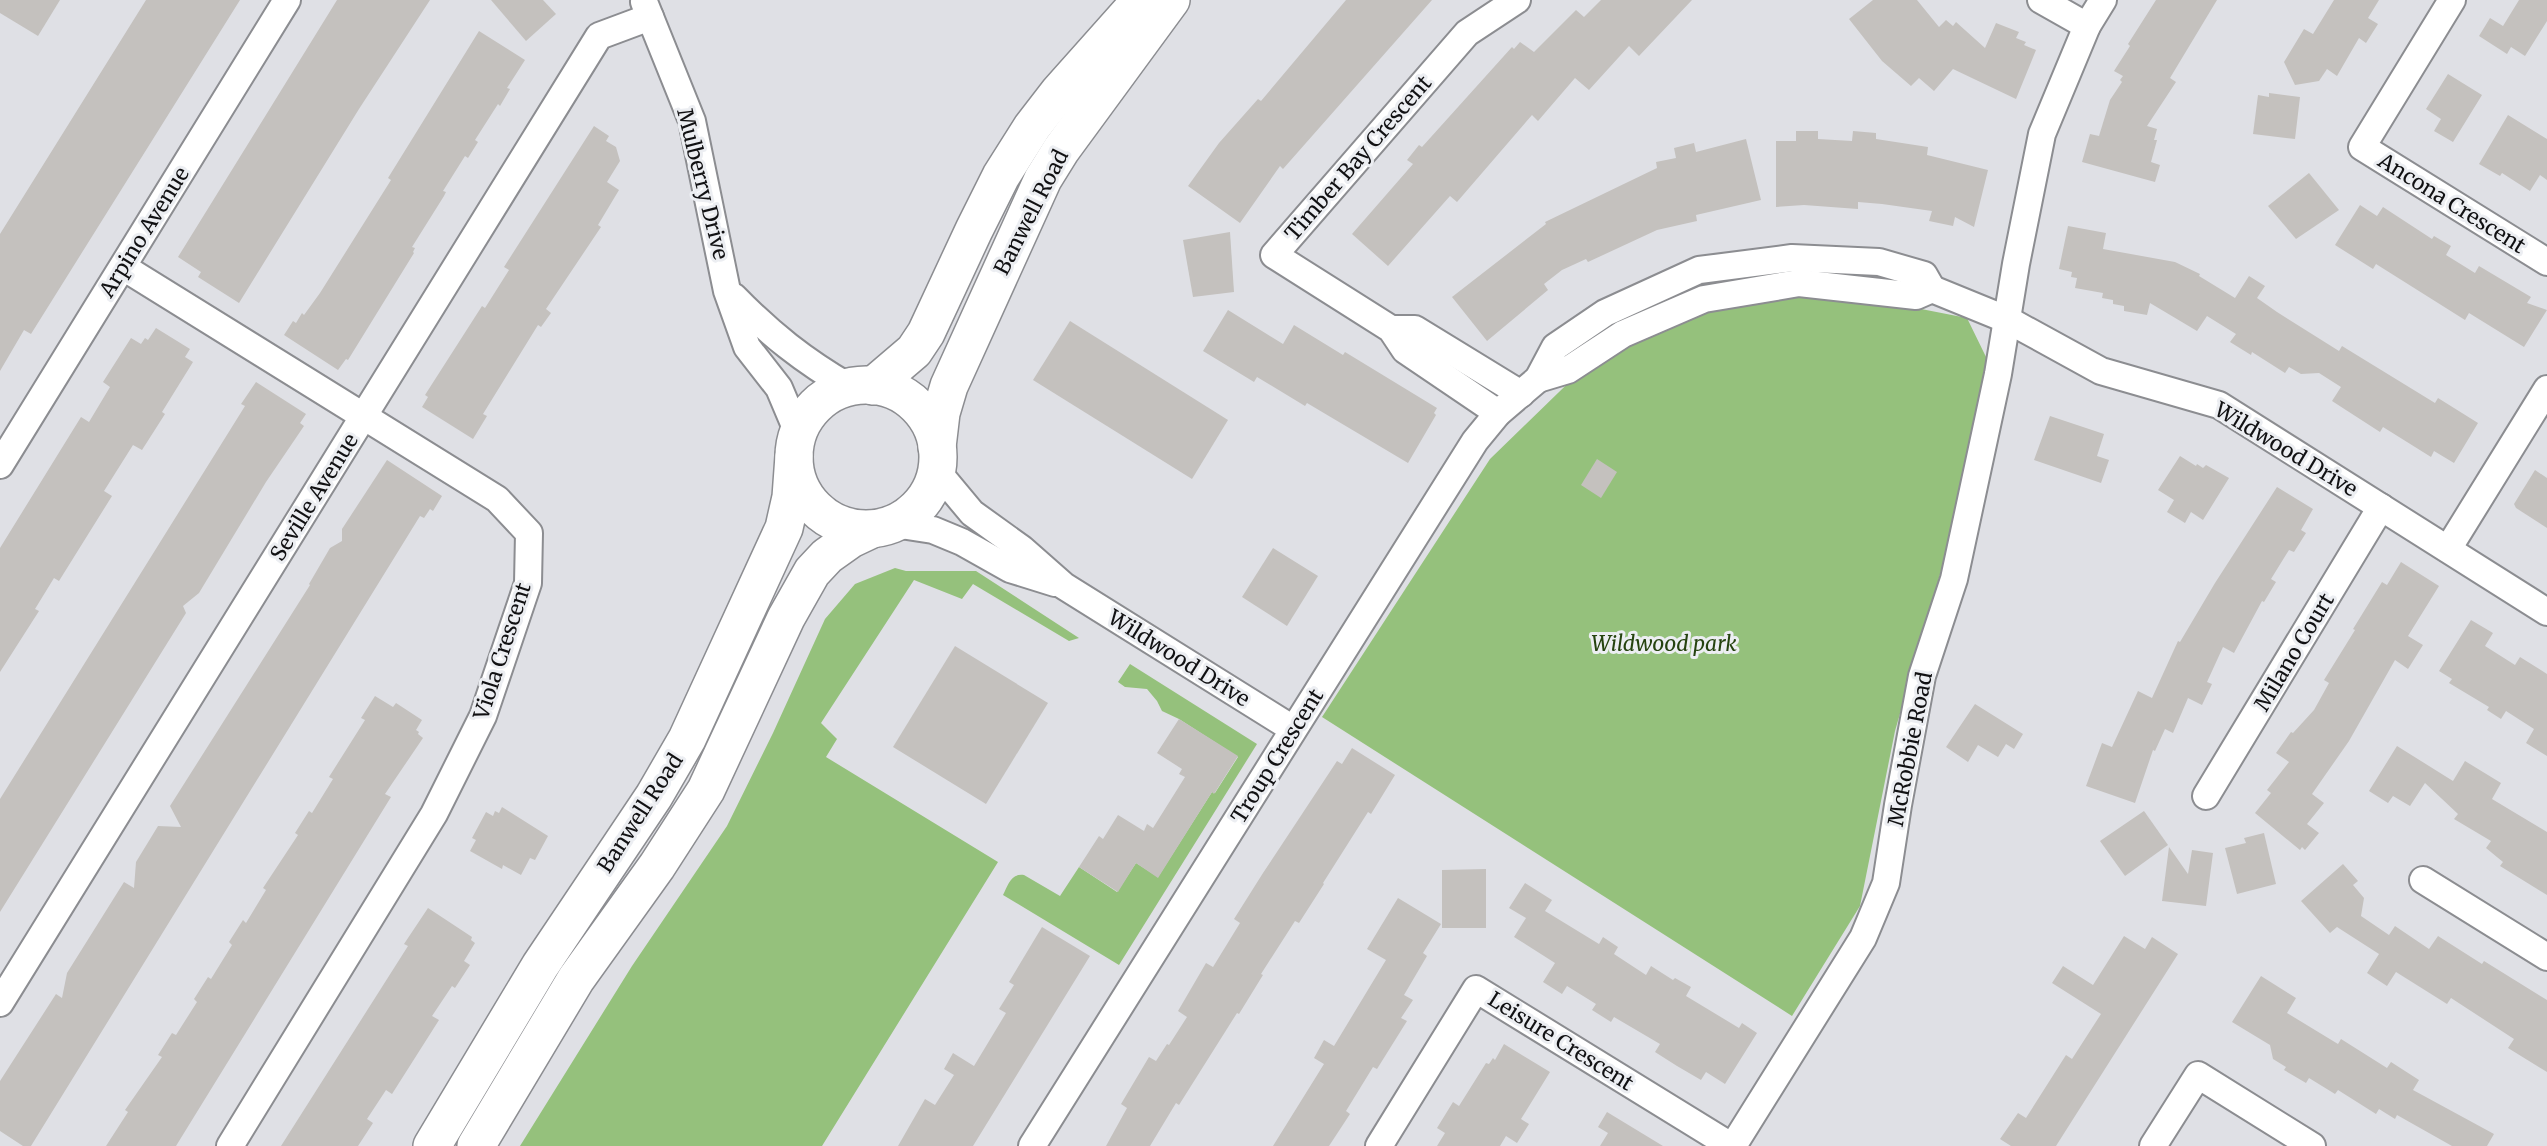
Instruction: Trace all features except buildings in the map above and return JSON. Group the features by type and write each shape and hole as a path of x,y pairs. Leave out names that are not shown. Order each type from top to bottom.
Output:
{"main road":[{"name":"Banwell Road","path":"861,386 914,351 926,333 1001,176 1032,127 1059,92 1141,0"},
{"name":"Banwell Road","path":"937,459 941,413 949,386 1043,179 1061,150 1171,0"},
{"path":"861,386 896,392 916,405 930,424 937,459 929,493 914,512 882,527 847,527 825,517 808,500 797,480 796,444 810,412 827,396 861,386"},
{"name":"Banwell Road","path":"432,1146 540,966 654,796 687,739 784,528 791,497 796,444"},
{"name":"Banwell Road","path":"476,1146 576,979 670,847 706,790 786,618 812,572 827,556 850,539 882,527"}],"street":[{"name":"Arpino Avenue","path":"0,465 287,0"},
{"name":"Timber Bay Crescent","path":"1498,413 1405,350 1391,329 1273,256 1467,33 1517,0"},
{"path":"2042,0 2087,26"},
{"path":"2008,320 2042,134 2087,26 2103,0"},
{"name":"Ancona Crescent","path":"2452,0 2362,147 2547,262"},
{"name":"Mulberry Drive","path":"647,8 692,121 727,291 747,347 779,388 796,444"},
{"name":"Seville Avenue","path":"0,1003 599,36 647,8"},
{"name":"Viola Crescent","path":"122,267 497,499 529,533 528,583 483,716 434,814 230,1146"},
{"name":"Troup Crescent","path":"1032,1146 1475,441 1498,413 1529,386 1567,370 1623,334 1704,299 1799,283 1916,296 1932,289"},
{"name":"Wildwood Drive","path":"1932,289 2008,320 2101,371 2219,405 2547,611"},
{"path":"727,291 779,341 818,369 861,386"},
{"name":"McRobbie Road","path":"1732,1146 1863,938 1886,883 1923,676 1954,579 2008,320"},
{"name":"Timber Bay Crescent","path":"1391,329 1415,329 1529,386"},
{"path":"2448,549 2547,389"},
{"name":"Wildwood Drive","path":"937,459 972,513 1022,549 1064,586 1293,729"},
{"name":"Milano Court","path":"2206,796 2381,507"},
{"name":"Wildwood Drive","path":"882,527 933,530 962,542 1010,569 1064,586"},
{"path":"2423,880 2547,957"},
{"name":"Leisure Crescent","path":"1379,1146 1476,989 1732,1146"},
{"path":"2153,1146 2197,1075 2312,1146"}],"green space":[{"name":"Wildwood park","path":"1855,296 1967,318 1987,359 1947,550 1895,731 1860,906 1792,1016 1322,717 1490,459 1593,359 1723,300"},
{"path":"895,568 906,571 976,571 1079,638 1069,641 973,584 962,599 914,580 821,723 837,739 826,757 998,862 822,1146 520,1146 632,966 727,826 825,619 855,584"},
{"path":"1130,664 1257,744 1119,965 1003,895 1010,880 1024,875 1060,896 1079,867 1117,892 1136,863 1158,877 1212,792 1215,793 1238,757 1162,711 1147,689 1125,687 1118,682"}]}
